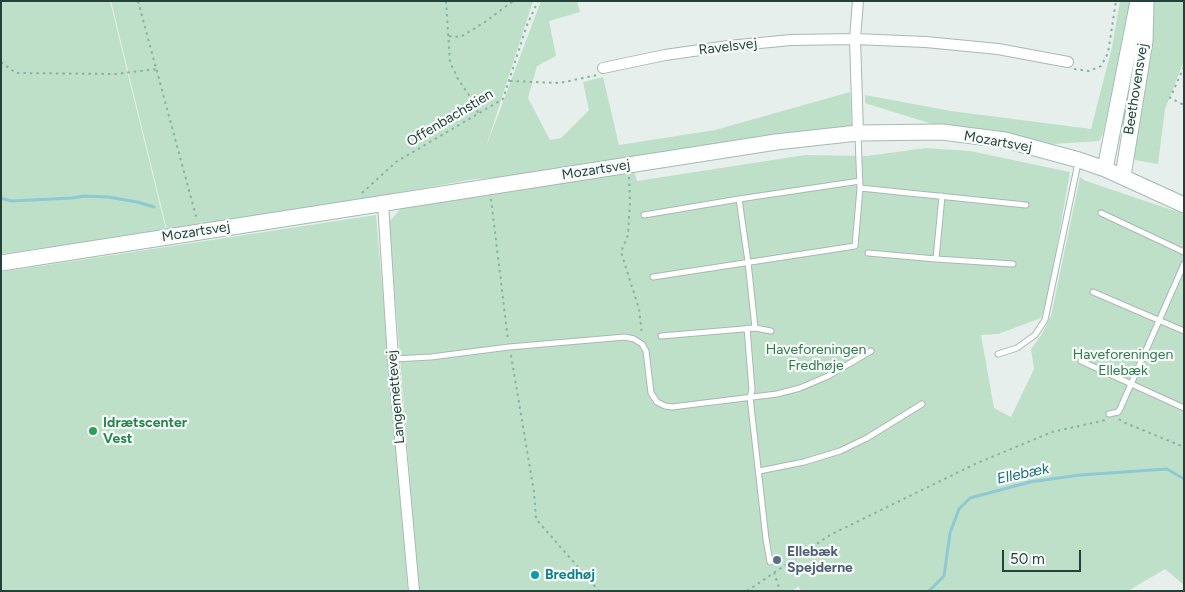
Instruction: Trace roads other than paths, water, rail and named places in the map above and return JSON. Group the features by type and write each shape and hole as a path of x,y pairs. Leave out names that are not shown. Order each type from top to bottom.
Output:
{"street":[{"path":"858,1 855,39 858,132"},
{"name":"Beethovensvej","path":"1105,169 1138,1"},
{"name":"Beethovensvej","path":"1123,176 1144,41 1146,1"},
{"name":"Ravelsvej","path":"604,68 665,55 728,46 791,40 855,39 926,42 980,47 1068,62"},
{"name":"Mozartsvej","path":"1,262 776,142 858,132 942,132 1005,140 1105,169 1184,204"},
{"name":"Langemettevej","path":"383,203 393,360 414,591"}],"lane":[{"path":"653,277 854,246 860,188 858,132"},
{"path":"998,354 1017,348 1036,335 1045,320 1079,160"},
{"path":"644,215 860,181"},
{"path":"860,188 1026,205"},
{"path":"936,259 942,196"},
{"path":"739,199 748,262 754,328"},
{"path":"1101,213 1184,252"},
{"path":"868,253 1013,264"},
{"path":"1109,414 1118,412 1132,384 1184,264"},
{"path":"1093,292 1184,331"},
{"path":"747,328 752,390 750,397 770,562"},
{"path":"661,336 747,328 771,332"},
{"path":"393,360 625,337 634,339 642,344 646,351 651,393 657,402 672,407 777,394 800,388 828,376 870,350"},
{"path":"1082,361 1184,408"},
{"path":"758,471 804,462 840,451 867,438 922,404"}],"waterway":[{"path":"1,198 11,201 84,196 108,197 154,207"},
{"name":"Ellebæk","path":"929,591 944,576 950,533 959,509 970,498 1030,482 1080,475 1167,469 1184,479"}],"place":[{"name":"Idrætscenter Vest","path":"93,431"},
{"name":"Ellebæk Spejderne","path":"777,560"},
{"name":"Bredhøj","path":"535,575"}],"park label":[{"name":"Haveforeningen Fredhøje","path":"816,358"},
{"name":"Haveforeningen Ellebæk","path":"1123,364"}]}
